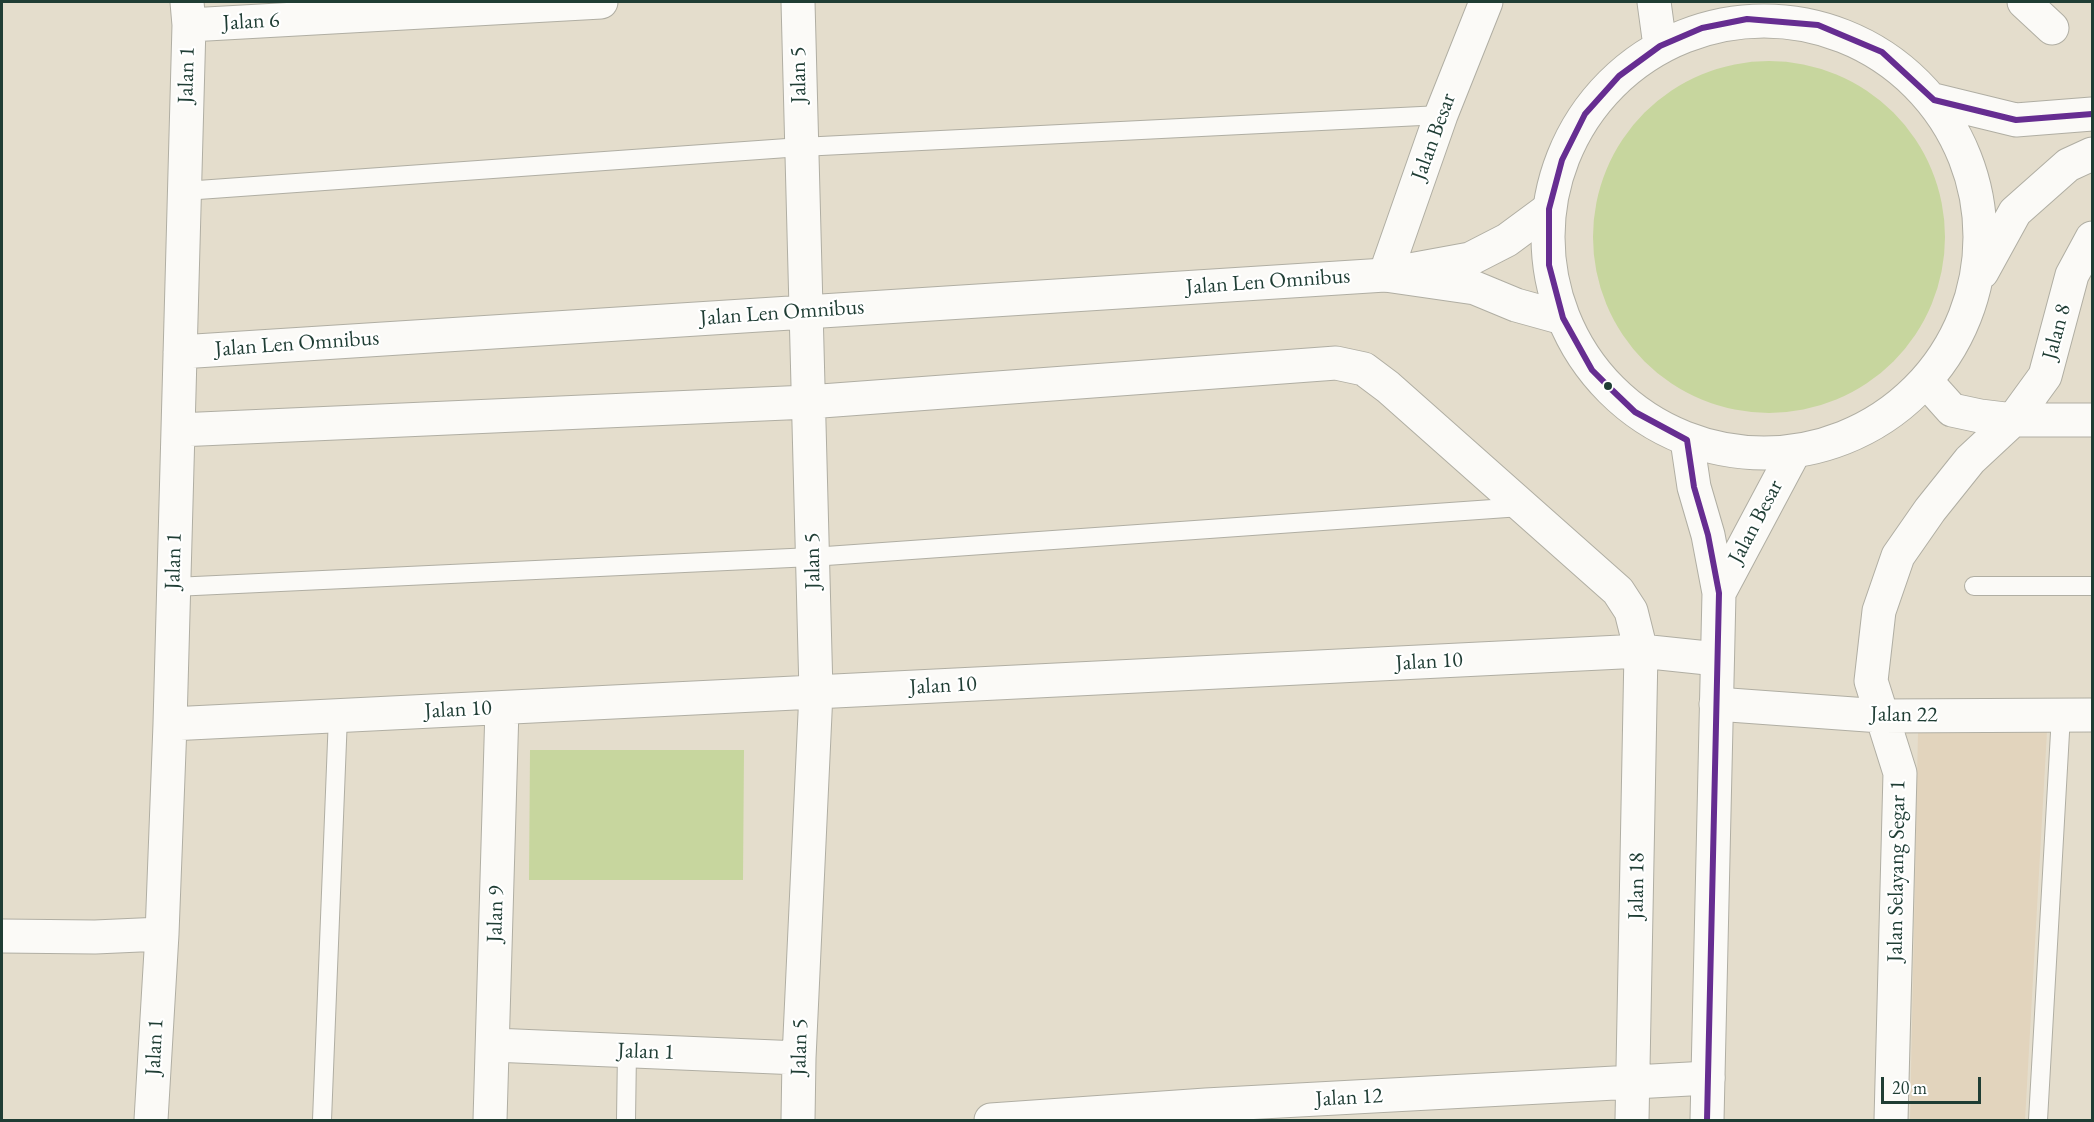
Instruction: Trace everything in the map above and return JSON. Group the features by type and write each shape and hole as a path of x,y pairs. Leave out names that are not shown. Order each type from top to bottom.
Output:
{"street":[{"name":"Jalan 6","path":"188,13 601,2"},
{"name":"Jalan 5","path":"798,2 816,692 798,1120"},
{"name":"Jalan Besar","path":"1385,275 1442,115 1486,2"},
{"path":"1654,2 1660,46"},
{"path":"1976,283 1981,219 1966,156 1934,100 1882,52 1818,25 1738,10 1660,46 1619,76 1585,114 1562,160 1549,209 1549,265 1563,318 1592,370 1610,388 1635,412 1687,440 1740,453 1794,452 1843,439 1888,415 1926,381 1958,335 1976,283 2015,212 2068,165 2092,154"},
{"name":"Jalan 1","path":"151,1120 162,934 170,724 188,13"},
{"path":"1934,100 2016,120 2092,114"},
{"name":"Jalan Len Omnibus","path":"180,351 1385,275 1470,259 1507,240 1549,209"},
{"name":"Jalan 8","path":"2013,420 2045,376 2082,275 2092,238"},
{"name":"Jalan Len Omnibus","path":"1385,275 1475,288 1516,305 1563,318"},
{"name":"Jalan 18","path":"178,430 808,402 1336,363 1364,369 1388,387 1618,591 1631,611 1641,651 1632,1120"},
{"path":"1926,381 1952,410 2013,420 2092,420"},
{"name":"Jalan Selayang Segar 1","path":"1891,1120 1900,773 1871,681 1879,611 1898,555 1970,460 2013,420"},
{"name":"Jalan Besar","path":"1687,440 1694,487 1708,535 1719,593 1707,1120"},
{"name":"Jalan Besar","path":"1719,593 1794,452"},
{"name":"Jalan 10","path":"170,724 1641,651 1717,659"},
{"name":"Jalan 22","path":"1716,704 1881,716 2077,715"},
{"name":"Jalan 9","path":"490,1120 502,708"},
{"path":"2,936 162,934"},
{"name":"Jalan 1","path":"493,1045 799,1058"},
{"name":"Jalan 12","path":"991,1120 1207,1113 1708,1078"}],"lane":[{"path":"184,190 801,147 1442,115"},
{"path":"174,587 812,557 1521,507"},
{"path":"1974,586 2092,586"},
{"path":"2038,1120 2077,715"},
{"path":"322,1120 338,716"},
{"path":"626,1120 627,1051"}],"shaded area":[{"path":"2047,731 2025,1120 1910,1120 1918,732"}],"green space":[{"path":"1769,61 1803,64 1836,74 1867,90 1894,112 1916,139 1932,170 1942,203 1945,237 1942,271 1932,304 1916,335 1894,362 1867,384 1836,400 1803,410 1769,413 1735,410 1702,400 1671,384 1644,362 1622,335 1606,304 1596,271 1593,237 1596,203 1606,170 1622,139 1644,112 1671,90 1702,74 1735,64"},
{"path":"530,750 744,750 743,880 529,880"}],"transit line":[{"path":"1707,1120 1719,593 1708,535 1694,487 1687,440 1635,412 1610,388 1592,370 1563,318 1549,265 1549,209 1562,160 1585,114 1619,76 1660,46 1702,28 1747,19 1818,25 1882,52 1934,100 2016,120 2092,114"}]}
